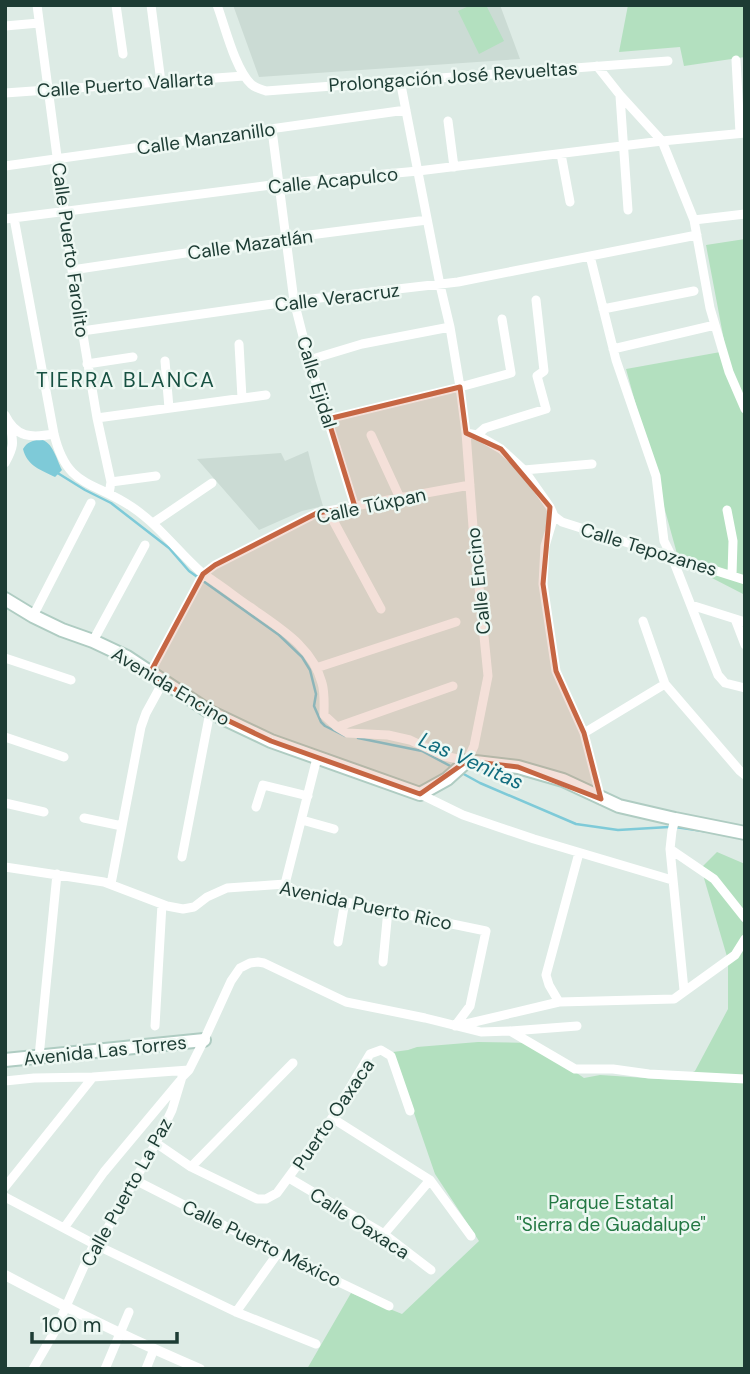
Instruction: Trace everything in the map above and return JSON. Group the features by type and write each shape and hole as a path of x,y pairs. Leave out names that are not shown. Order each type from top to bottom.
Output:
{"main road":[{"name":"Avenida Encino","path":"5,599 62,630 127,657 210,712 271,741 420,794"},
{"path":"420,794 447,779 460,767 518,767 563,780 601,799 674,824 745,833"},
{"name":"Avenida Las Torres","path":"5,1060 204,1040"}],"street":[{"name":"Calle Puerto Farolito","path":"37,5 72,270 87,364 111,482 110,494"},
{"path":"116,5 123,54"},
{"path":"151,5 161,82"},
{"path":"217,5 244,76"},
{"path":"5,26 39,23"},
{"path":"736,60 743,133"},
{"name":"Prolongación José Revueltas","path":"244,76 253,87 266,91 668,61"},
{"path":"597,66 662,141 694,220 710,308 729,372 745,409"},
{"name":"Calle Puerto Vallarta","path":"5,93 244,76"},
{"name":"Calle Encino","path":"400,80 460,387 488,676 474,746 460,767"},
{"path":"620,95 628,210"},
{"name":"Calle Manzanillo","path":"5,166 406,110"},
{"path":"448,121 454,167"},
{"name":"Calle Ejidal","path":"272,130 294,301 309,360 355,507"},
{"name":"Calle Acapulco","path":"10,219 279,184 418,171 743,133"},
{"path":"561,154 570,202"},
{"path":"694,220 745,214"},
{"path":"10,219 54,434 65,466 76,478 131,506 153,523 203,575 283,630 303,647 323,685 324,715 337,727 347,733 388,735 410,740 444,755 460,767"},
{"name":"Calle Mazatlán","path":"72,270 427,220"},
{"name":"Calle Veracruz","path":"82,331 294,301 440,285 697,235"},
{"path":"590,256 613,349 656,476 664,541 718,675 725,683 745,688"},
{"path":"603,309 694,290"},
{"path":"477,435 485,428 546,409 537,376 544,371 536,300"},
{"path":"328,419 511,373 502,319"},
{"path":"613,349 715,325"},
{"path":"309,360 362,344 450,327"},
{"path":"239,344 242,398"},
{"path":"87,364 133,357"},
{"path":"165,361 169,408"},
{"path":"97,418 266,395"},
{"path":"5,415 14,443 6,462"},
{"path":"10,426 34,437 54,434"},
{"path":"466,433 477,435 502,449 524,470 554,516 545,545 543,584 556,671 584,733 601,799"},
{"path":"371,435 400,498"},
{"path":"524,470 592,464"},
{"path":"111,482 156,476"},
{"path":"153,523 212,483"},
{"name":"Calle Túxpan","path":"203,575 215,565 317,513 470,485"},
{"path":"33,616 91,503"},
{"path":"727,510 733,541 732,575"},
{"path":"328,511 381,609"},
{"name":"Calle Tepozanes","path":"554,516 562,522 745,580"},
{"path":"93,642 145,545"},
{"path":"150,673 203,575"},
{"path":"691,605 740,620 745,645"},
{"path":"643,621 665,684 745,775"},
{"path":"316,668 456,622"},
{"path":"5,658 71,680"},
{"path":"111,884 141,727 163,682"},
{"path":"584,733 665,684"},
{"path":"337,727 453,686"},
{"path":"182,857 210,712"},
{"path":"5,737 64,757"},
{"path":"285,884 317,758"},
{"path":"256,807 263,785 308,796"},
{"path":"420,794 463,815 672,880"},
{"path":"5,803 44,812"},
{"path":"84,818 122,826"},
{"path":"302,820 334,829"},
{"path":"674,824 670,849 684,990"},
{"path":"670,849 714,879 745,918"},
{"path":"559,1002 548,985 546,975 579,853"},
{"name":"Avenida Puerto Rico","path":"5,867 111,884 162,904 183,909 227,888 285,884 298,892 486,931 470,1006 455,1026"},
{"path":"39,1057 57,874"},
{"path":"338,942 345,901"},
{"path":"155,1026 162,904"},
{"path":"383,962 388,910"},
{"path":"455,1026 559,1002 674,999 735,955 745,939"},
{"name":"Calle Puerto La Paz","path":"33,1369 55,1331 94,1244 103,1236 156,1143 186,1074 231,981 240,968 250,963 264,963 346,1002 455,1026"},
{"path":"455,1026 481,1032 576,1026"},
{"path":"510,1031 575,1069 613,1069 649,1074 745,1079"},
{"name":"Puerto Oaxaca","path":"191,1167 257,1199 267,1199 277,1193 332,1118 370,1054 382,1050 391,1056 410,1111"},
{"path":"156,1143 191,1167 293,1063"},
{"path":"64,1228 104,1172 186,1074"},
{"name":"Avenida Las Torres","path":"5,1081 34,1077 186,1074"},
{"path":"5,1187 93,1077"},
{"path":"332,1118 429,1180 471,1236"},
{"name":"Calle Oaxaca","path":"289,1178 384,1234 430,1270"},
{"name":"Calle Puerto México","path":"135,1180 389,1306"},
{"path":"384,1234 429,1180"},
{"path":"5,1197 94,1244 236,1312 316,1344"},
{"path":"236,1312 278,1253"},
{"path":"5,1275 66,1308 200,1369"},
{"path":"105,1369 129,1312"},
{"path":"146,1369 154,1349"}],"highlighted area":[{"path":"460,387 466,433 501,449 550,507 543,584 556,671 584,733 601,799 518,767 467,761 420,794 271,741 210,712 150,673 203,574 215,565 317,513 355,507 328,419"}],"shaded area":[{"path":"233,5 500,5 520,59 259,77"},
{"path":"308,451 323,506 302,511 259,530 197,459 281,453 285,461"}],"green space":[{"path":"471,5 486,5 504,41 479,54 458,11"},
{"path":"628,5 745,5 745,57 684,66 680,47 619,52"},
{"path":"745,239 745,595 679,561 626,369 726,351 706,245"},
{"name":"Parque Estatal \"Sierra de Guadalupe\"","path":"717,852 745,864 745,1369 307,1369 351,1293 402,1314 479,1241 435,1174 393,1052 417,1047 478,1042 533,1043 584,1078 600,1075 676,1080 695,1071 728,1009 728,960 701,868"}],"water":[{"path":"40,439 51,447 62,470 55,477 35,467 25,455 23,449 26,445"}],"waterway":[{"name":"Las Venitas","path":"56,472 111,503 169,548 189,571 279,635 302,657 310,670 316,694 314,706 321,722 345,736"},
{"name":"Las Venitas","path":"358,738 422,751 454,768"},
{"name":"Las Venitas","path":"460,772 576,824 618,830 669,827"},
{"name":"Las Venitas","path":"675,827 710,832"}],"district":[{"name":"TIERRA BLANCA","path":"126,380"}]}
